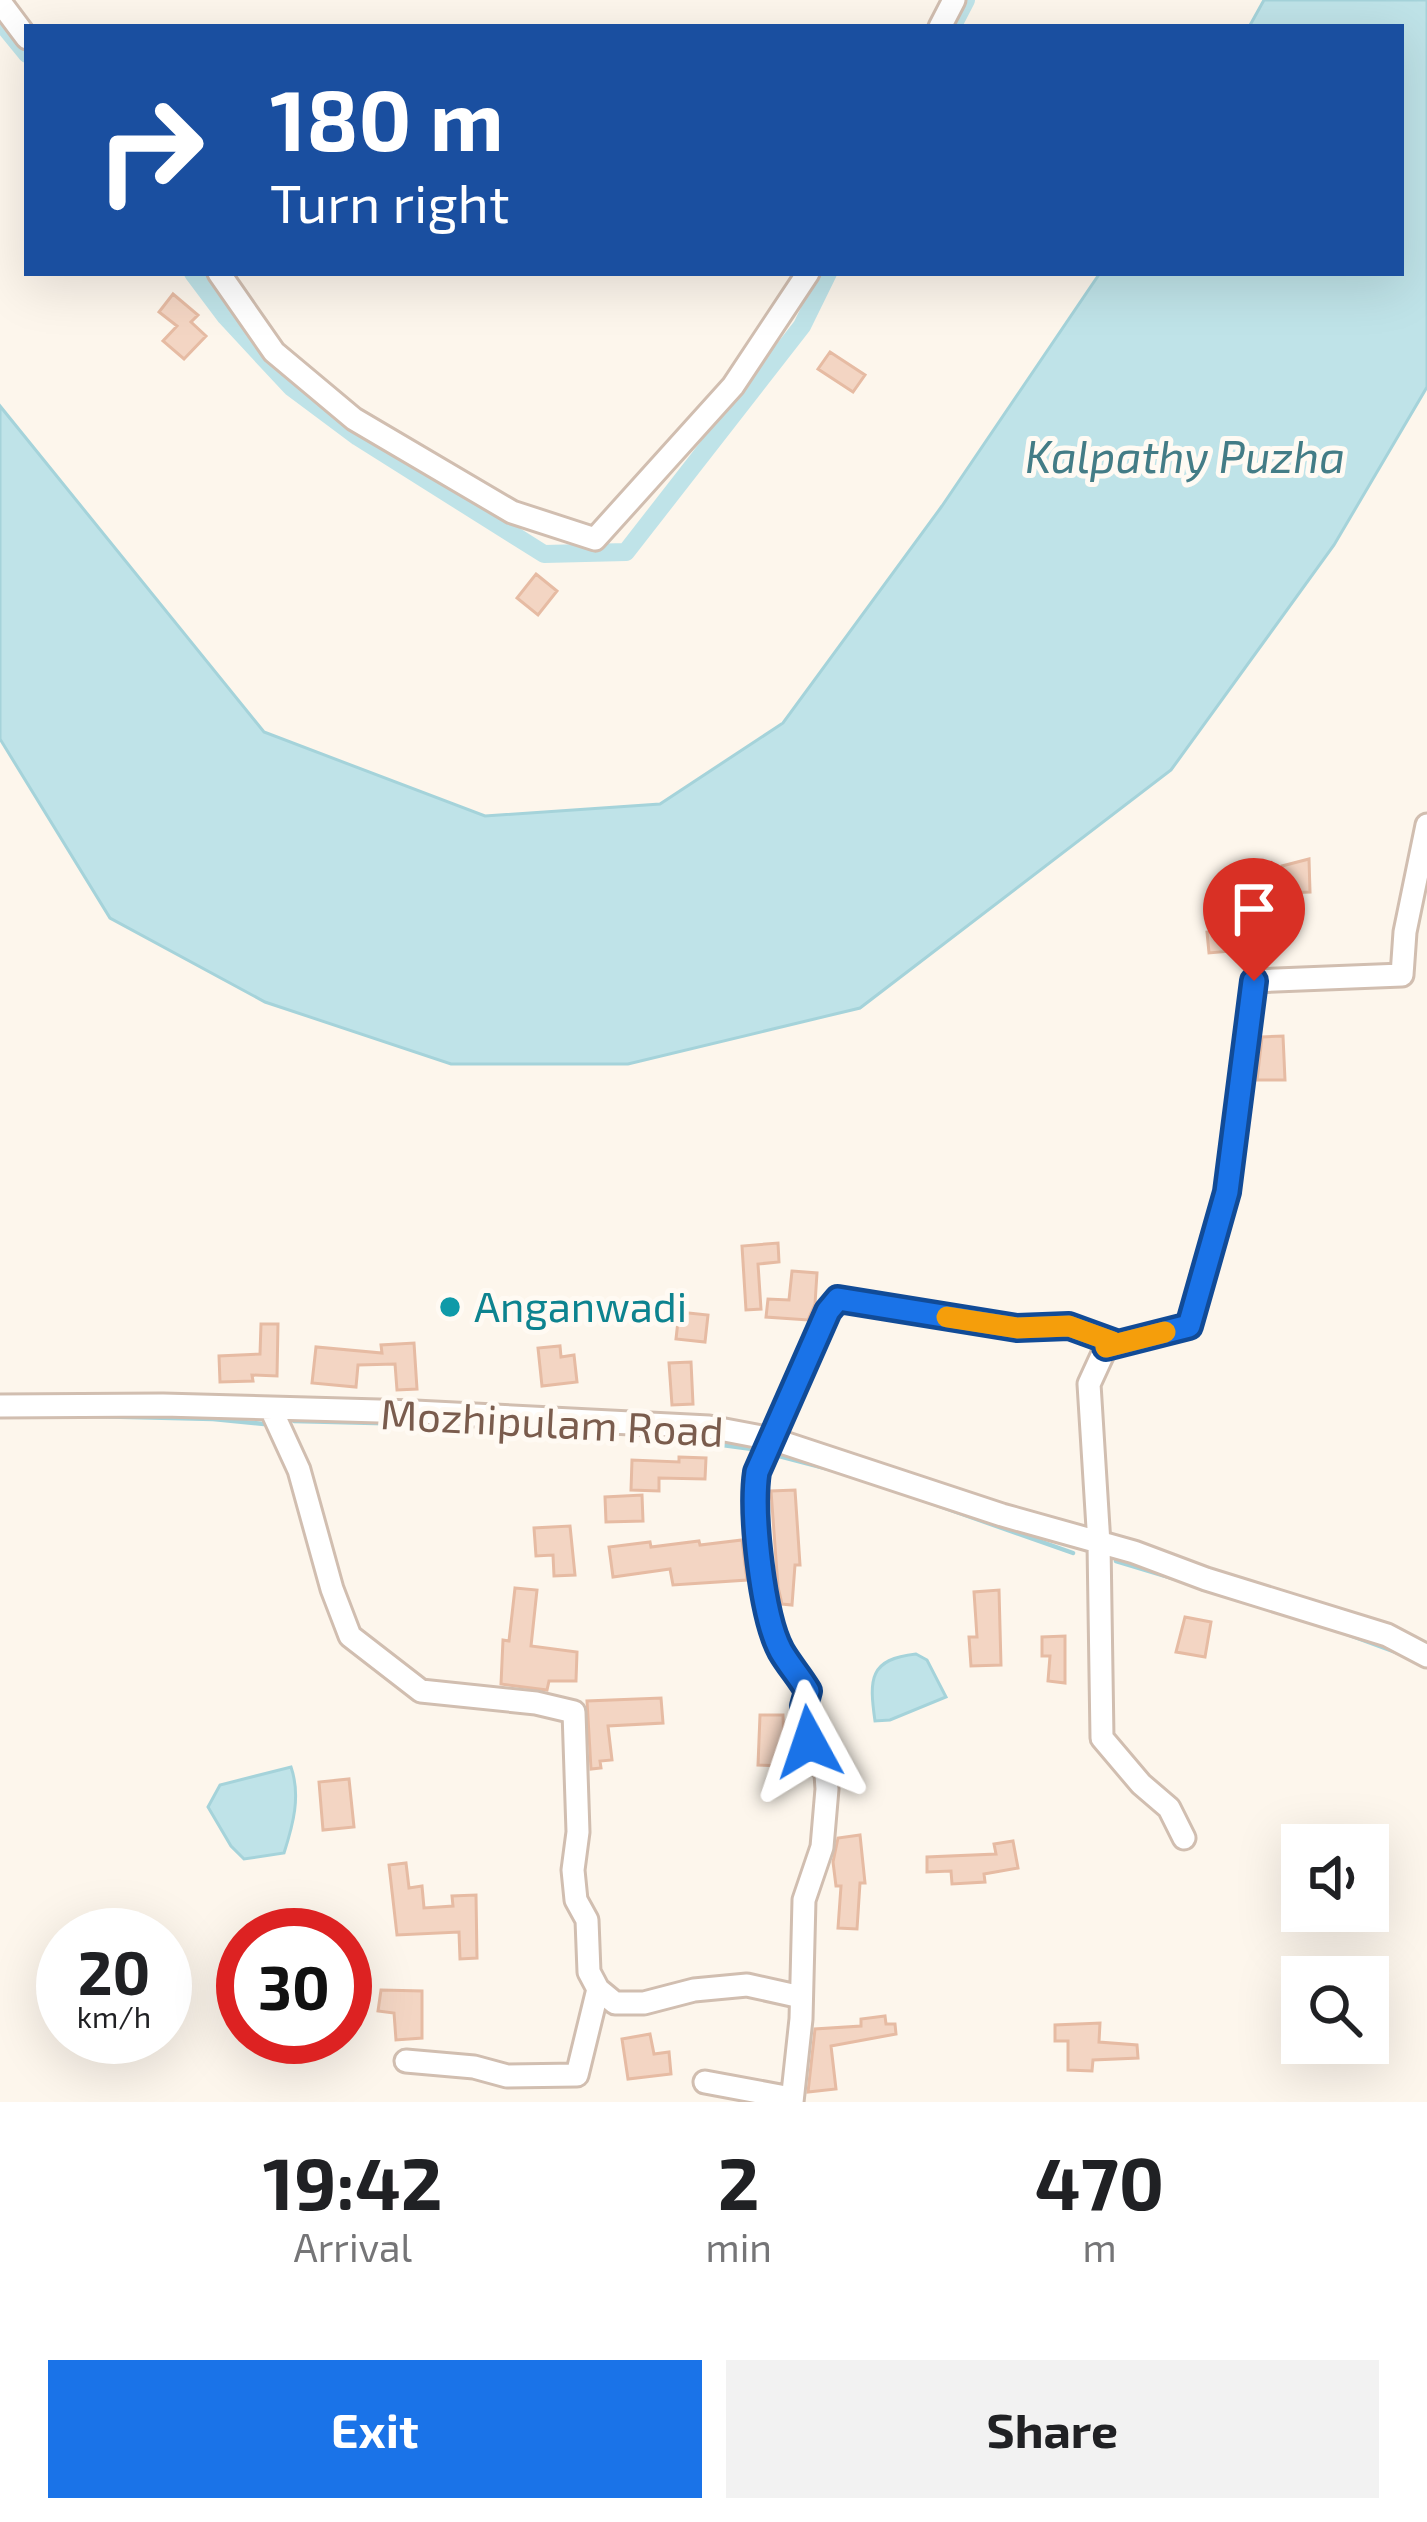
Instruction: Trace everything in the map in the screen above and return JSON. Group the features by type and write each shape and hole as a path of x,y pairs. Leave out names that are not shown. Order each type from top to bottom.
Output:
{"street":[{"path":"0,2 24,34"},
{"path":"221,276 274,352 355,419 512,512 595,539 733,386 806,276"},
{"path":"1106,1347 1189,1326 1227,1192 1254,981 1402,975 1408,914 1427,825"},
{"path":"705,2082 791,2100 804,1900 822,1847 827,1790 826,1774 809,1742 804,1706 808,1691 779,1649 765,1603 754,1494 757,1472 828,1311 838,1299 1017,1328 1069,1326 1113,1342 1089,1384 1102,1738 1141,1784 1169,1808 1184,1838"},
{"name":"Mozhipulam Road","path":"0,1406 52,1403 482,1414 709,1427 772,1439 1096,1542 1387,1635 1427,1656"},
{"path":"272,1409 299,1470 350,1636 421,1690 499,1702 536,1702 574,1712 578,1832 572,1870 576,1900 587,1920 590,1972 598,1989 615,2003 644,2003 694,1990 747,1985 801,1997"},
{"path":"406,2061 474,2067 507,2077 577,2075 598,1989"}],"water":[{"name":"Kalpathy Puzha","path":"1264,0 1427,0 1427,387 1334,545 1171,770 860,1008 628,1064 451,1064 265,1002 110,918 0,739 0,406 264,732 485,816 660,804 783,723 942,506 1098,276 1404,276 1404,24 1251,24"},
{"path":"916,1654 927,1660 946,1697 890,1720 875,1721 876,1674 889,1661"},
{"path":"291,1767 296,1800 284,1853 244,1859 208,1807 220,1785"}],"building":[{"path":"173,294 198,315 191,322 206,336 184,359 163,341 177,326 159,312"},
{"path":"830,352 865,375 853,392 818,369"},
{"path":"536,574 557,591 538,615 517,598"},
{"path":"1309,859 1310,892 1284,893 1282,866"},
{"path":"1240,913 1242,932 1230,933 1232,951 1209,953 1207,932 1219,931 1217,915"},
{"path":"1283,1036 1285,1080 1257,1080 1262,1037"},
{"path":"778,1243 779,1262 758,1264 761,1309 746,1310 742,1246"},
{"path":"792,1271 817,1273 815,1304 808,1320 766,1317 768,1299 789,1300"},
{"path":"679,1312 708,1315 705,1342 676,1339"},
{"path":"261,1324 278,1324 277,1376 252,1375 253,1381 220,1382 219,1356 260,1354"},
{"path":"414,1343 417,1389 397,1390 395,1364 358,1365 356,1387 312,1383 316,1347 382,1353 381,1345"},
{"path":"560,1346 561,1357 574,1355 577,1382 542,1386 538,1348"},
{"path":"691,1362 693,1404 672,1405 669,1363"},
{"path":"679,1457 706,1458 705,1479 659,1478 659,1491 631,1490 632,1460 679,1462"},
{"path":"795,1490 800,1565 795,1565 792,1605 782,1604 778,1587 771,1491"},
{"path":"642,1495 643,1521 606,1522 605,1497"},
{"path":"570,1526 575,1575 554,1576 553,1555 536,1556 534,1528"},
{"path":"742,1540 747,1580 673,1585 670,1569 613,1577 609,1547"},
{"path":"515,1588 537,1590 531,1646 577,1652 576,1681 549,1681 547,1690 501,1684 503,1640 509,1641"},
{"path":"999,1590 1001,1665 971,1666 969,1637 977,1637 974,1592"},
{"path":"1185,1617 1211,1622 1205,1657 1176,1652"},
{"path":"1065,1636 1065,1683 1048,1681 1050,1656 1042,1656 1042,1637"},
{"path":"661,1698 663,1723 608,1726 612,1760 600,1761 601,1768 591,1769 587,1701"},
{"path":"760,1715 783,1715 789,1766 758,1765"},
{"path":"349,1779 354,1827 323,1830 319,1782"},
{"path":"860,1835 865,1883 860,1883 857,1929 838,1928 841,1886 836,1886 833,1862 838,1838"},
{"path":"1013,1841 1018,1868 984,1874 985,1882 952,1884 951,1871 927,1872 927,1857 996,1854 994,1844"},
{"path":"406,1863 409,1888 422,1886 424,1908 453,1906 452,1896 476,1895 477,1958 460,1959 459,1932 397,1935 389,1865"},
{"path":"381,1990 422,1991 422,2038 396,2040 394,2013 378,2011"},
{"path":"885,2016 886,2024 895,2024 896,2034 831,2046 836,2089 808,2092 815,2029 861,2026 861,2019"},
{"path":"1100,2023 1099,2042 1137,2045 1138,2058 1093,2060 1092,2071 1068,2070 1068,2041 1055,2041 1055,2025"},
{"path":"650,2034 654,2054 669,2052 671,2074 628,2079 622,2039"}],"waterway":[{"path":"954,24 966,0"},
{"path":"0,21 24,50"},
{"path":"195,276 291,387 358,437 544,554 626,552 802,326 827,276"},
{"path":"90,1416 264,1424"},
{"path":"294,1421 456,1425"},
{"path":"522,1428 612,1432"},
{"path":"641,1434 752,1449"},
{"path":"779,1456 844,1473"},
{"path":"917,1498 1073,1553"},
{"path":"1116,1561 1179,1580"},
{"path":"1344,1633 1401,1654"}],"slow traffic":[{"path":"947,1317 1017,1328 1069,1326 1113,1342 1106,1347 1165,1332"}],"place":[{"name":"Anganwadi","path":"450,1307"}],"route":[{"path":"809,1742 804,1706 808,1691 779,1649 765,1603 754,1494 757,1472 828,1311 838,1299 1017,1328 1069,1326 1113,1342 1106,1347 1189,1326 1227,1192 1254,981"}]}
